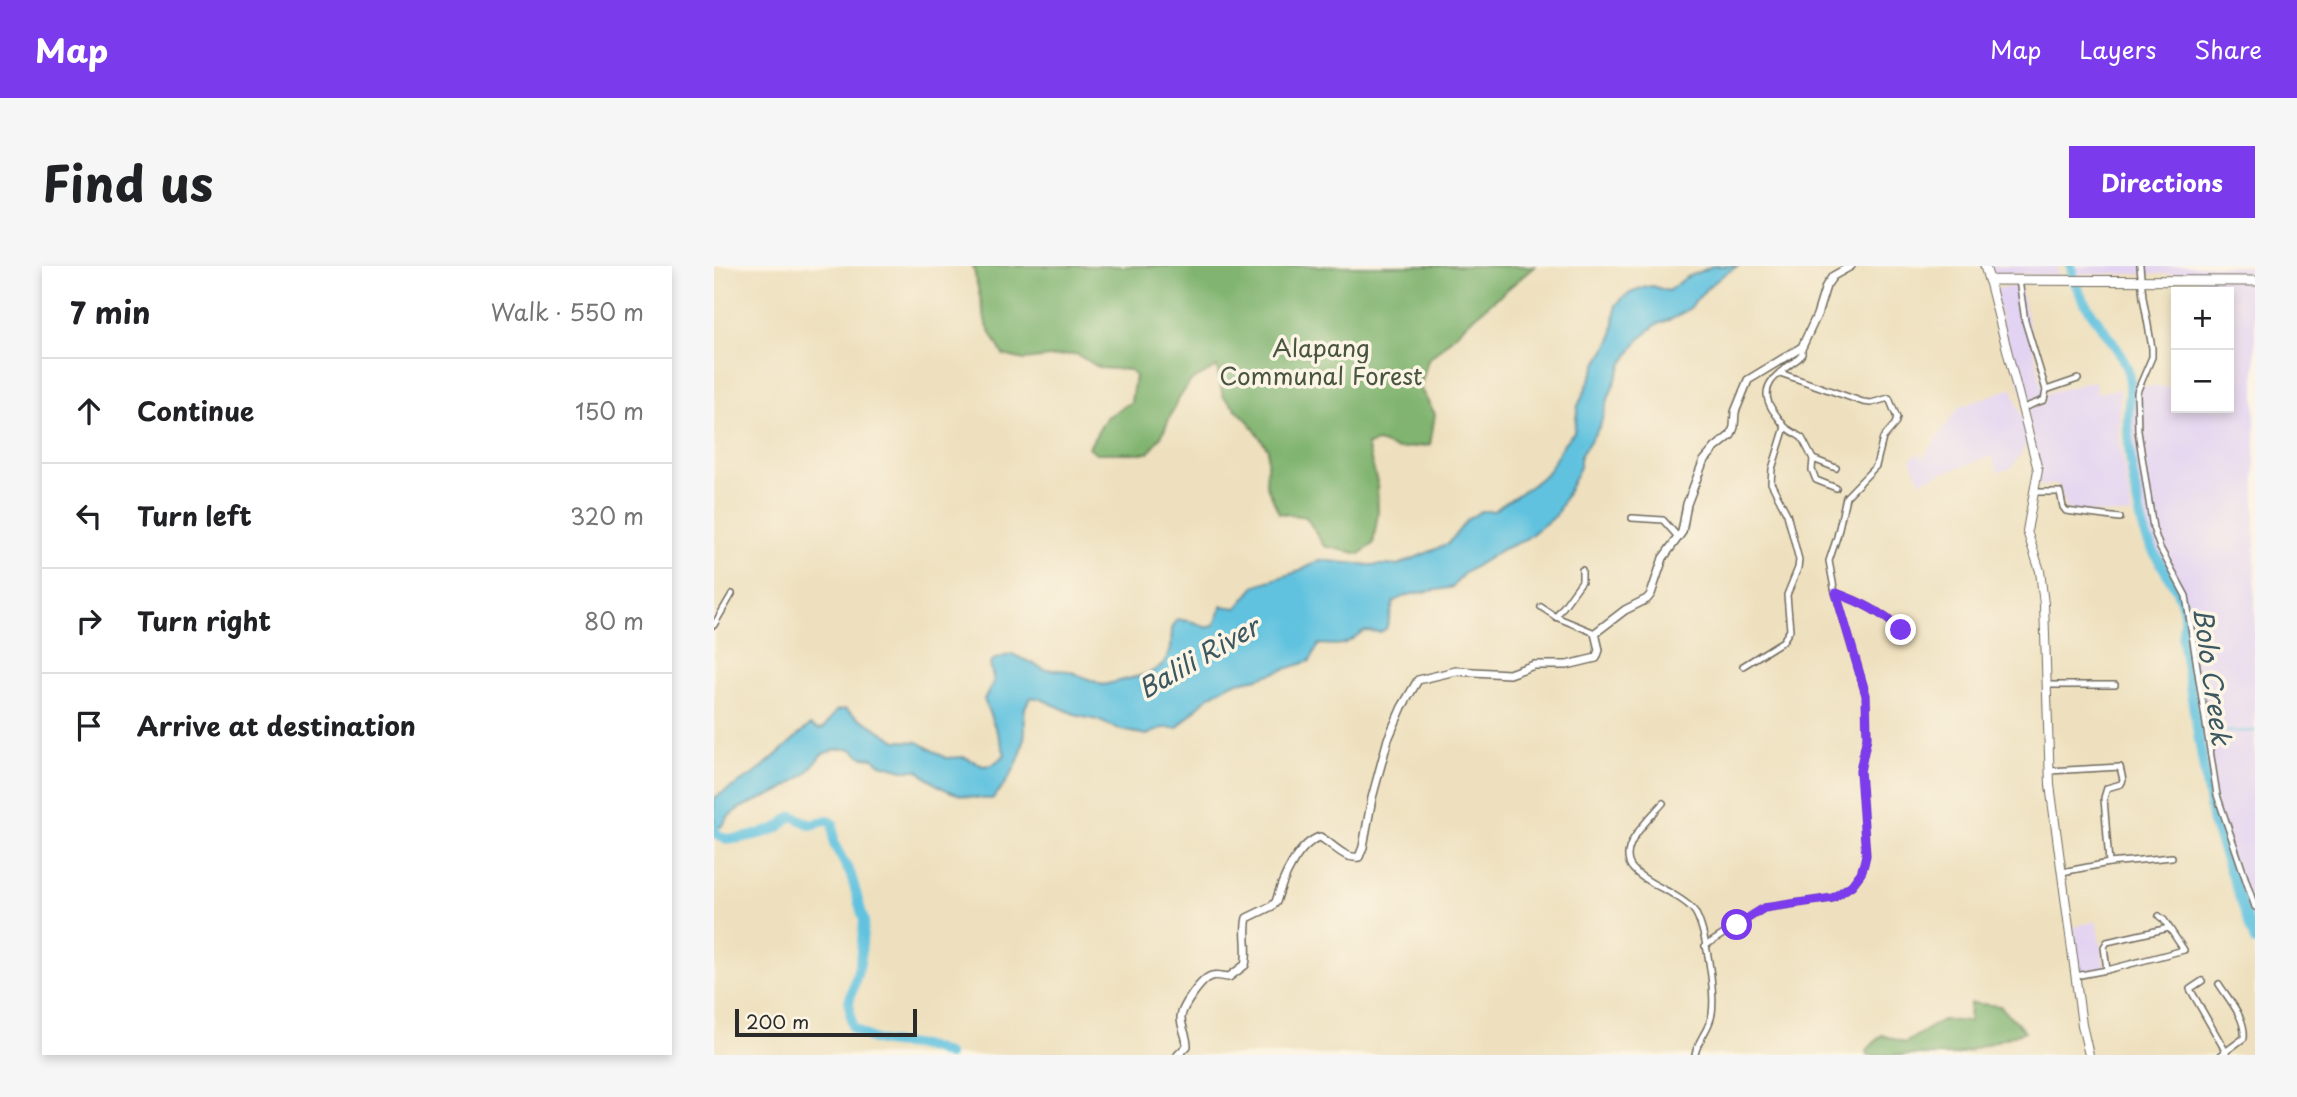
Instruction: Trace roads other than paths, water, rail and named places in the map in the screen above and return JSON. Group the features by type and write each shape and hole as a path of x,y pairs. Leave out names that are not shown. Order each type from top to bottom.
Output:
{"highway":[{"path":"1985,266 1989,280 2255,281"}],"main road":[{"path":"1989,280 2036,458 2037,476 2027,531 2040,571 2044,604 2049,771 2075,976 2089,1055"}],"street":[{"path":"1836,488 1816,480 1812,470 1813,459 1802,438 1785,427 1771,408 1766,394 1770,381 1802,354 1802,347 1826,286 1833,276 1851,266"},
{"path":"2140,266 2152,357 2137,392 2138,431 2153,528 2160,548 2186,596 2217,795 2255,908"},
{"path":"2019,280 2025,321 2046,390 2044,400 2023,408"},
{"path":"1595,633 1625,610 1647,599 1655,587 1663,558 1679,538 1685,525 1687,505 1706,457 1733,431 1735,412 1748,380 1802,347"},
{"path":"1705,946 1764,908 1833,898 1852,885 1861,873 1866,855 1860,771 1867,737 1866,695 1829,561 1843,505 1849,493 1876,466 1883,438 1897,422 1896,414 1889,398 1871,403 1863,402 1780,373"},
{"path":"2046,390 2078,379"},
{"path":"1743,666 1783,641 1790,630 1787,595 1799,559 1787,514 1771,483 1771,474 1785,427"},
{"path":"1813,459 1836,468"},
{"path":"2035,492 2060,492 2066,511 2120,518"},
{"path":"1632,518 1663,520 1679,538"},
{"path":"1556,617 1582,582 1582,570"},
{"path":"1836,593 1871,607 1901,630"},
{"path":"714,625 732,594"},
{"path":"1541,607 1556,617 1595,633"},
{"path":"1178,1055 1187,1046 1181,1020 1183,1009 1197,988 1209,977 1229,977 1245,965 1247,918 1276,902 1285,873 1308,844 1320,837 1349,857 1359,857 1388,738 1414,685 1426,677 1456,671 1509,674 1534,665 1567,666 1590,661 1598,655 1595,633"},
{"path":"2046,685 2115,685"},
{"path":"2049,771 2120,767 2123,780 2120,784 2110,786 2104,793 2109,863"},
{"path":"1663,803 1634,839 1628,848 1627,856 1635,871 1693,908 1701,926 1713,1008 1711,1021 1698,1042 1695,1055"},
{"path":"2062,872 2109,863 2172,857"},
{"path":"2075,976 2184,950 2159,916"},
{"path":"2107,970 2104,947 2106,942 2169,928"},
{"path":"2202,981 2190,989 2224,1053 2244,1038 2245,1030 2238,1012 2219,984"}],"water":[{"name":"Balili River","path":"1713,266 1738,266 1706,289 1690,308 1655,325 1637,342 1622,365 1600,426 1580,456 1580,467 1556,515 1523,541 1503,549 1463,574 1453,587 1415,593 1394,601 1386,629 1380,632 1363,631 1343,644 1319,644 1310,661 1233,683 1208,697 1177,728 1163,728 1147,735 1121,730 1031,697 1025,709 1024,739 1019,758 1005,784 992,799 962,795 943,788 918,770 903,770 881,764 851,749 834,749 821,755 806,774 780,791 740,808 729,816 722,826 714,828 714,798 757,772 810,725 818,729 824,728 836,711 845,709 897,741 918,742 946,758 965,757 983,766 992,765 1005,755 984,699 994,682 990,664 995,659 1012,654 1044,669 1069,671 1103,685 1148,674 1163,665 1171,649 1172,629 1177,619 1207,628 1215,624 1222,606 1237,608 1256,585 1300,571 1319,560 1398,565 1448,544 1467,520 1481,511 1493,511 1548,472 1564,443 1574,432 1578,406 1612,339 1616,305 1638,289 1652,286 1668,291 1687,277"}],"waterway":[{"name":"Bolo Creek","path":"2071,266 2081,295 2121,354 2129,375 2129,438 2140,515 2152,549 2182,603 2182,639 2213,823 2255,941"},
{"path":"2215,732 2255,731"},
{"name":"Bolo Creek","path":"2197,733 2202,733"},
{"path":"714,829 721,837 732,839 775,829 793,816 811,825 828,820 833,824 834,844 851,875 864,921 860,963 849,1002 852,1027 877,1040 923,1046 948,1055"},
{"name":"Bolo Creek","path":"2233,879 2245,891"}],"park label":[{"name":"Alapang Communal Forest","path":"1321,361"}]}
